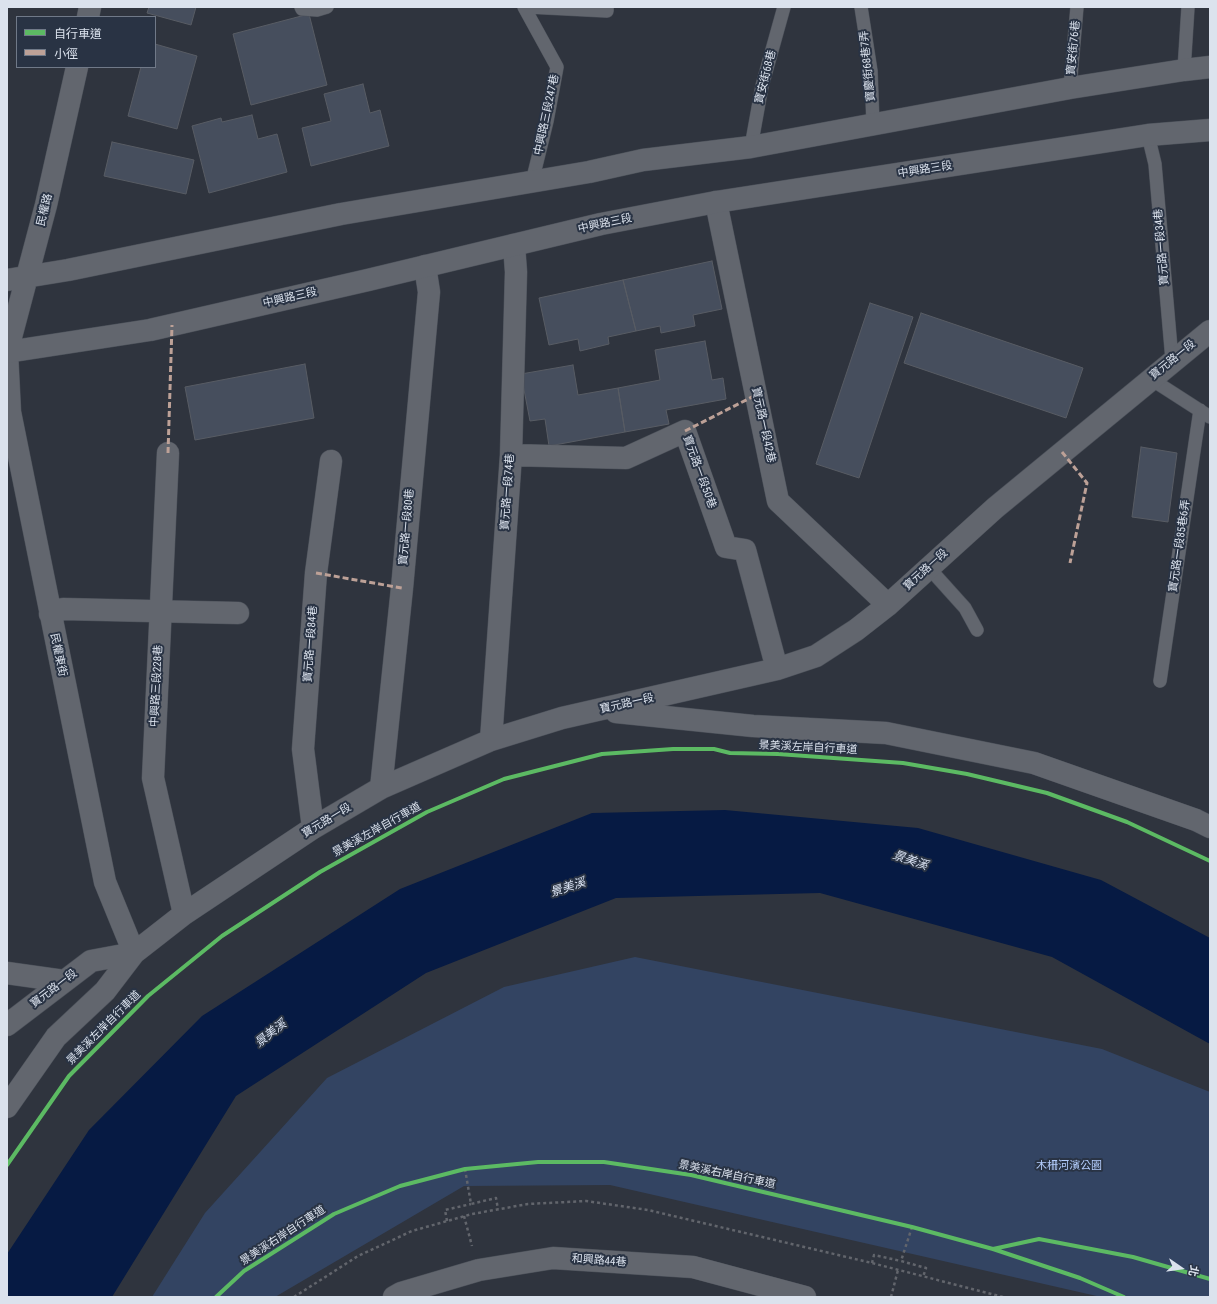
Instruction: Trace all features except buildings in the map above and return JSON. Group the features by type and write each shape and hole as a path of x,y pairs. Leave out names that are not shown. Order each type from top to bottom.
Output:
{"street":[{"path":"16,279 341,214 588,172 643,160 751,147 1070,88 1210,67"},
{"name":"民權路","path":"7,352 16,279 46,205 77,68"},
{"name":"中興路三段","path":"7,352 150,330 601,224 716,202 1206,127"},
{"name":"寶元路一段42巷","path":"716,202 778,501 888,605"},
{"name":"寶元路一段74巷","path":"491,740 511,455 516,272 514,245"},
{"name":"寶元路一段80巷","path":"381,788 402,588 429,292 425,266"},
{"name":"寶元路一段","path":"7,1025 91,961 134,953 184,914 313,828 381,788 491,740 562,718 777,669 816,656 856,630 888,605 995,508 1172,360 1210,331"},
{"name":"民權東街","path":"7,352 10,412 105,882 134,953"},
{"name":"寶元路一段50巷","path":"511,455 626,458 685,431 726,547 745,550 777,669"},
{"name":"中興路三段228巷","path":"168,453 153,778 184,914"},
{"name":"寶元路一段84巷","path":"313,828 303,749 316,573 331,461"},
{"path":"50,614 63,609 238,613"},
{"path":"598,710 753,726 886,733 1034,763 1196,820 1210,827"},
{"path":"7,1108 56,1037 105,990 134,953"},
{"path":"7,973 64,981"},
{"name":"和興路44巷","path":"394,1297 401,1293 479,1270 553,1258 693,1267 805,1297"}],"lane":[{"path":"300,7 302,9 318,10 327,7"},
{"name":"中興路三段247巷","path":"524,7 557,67 547,121 532,182"},
{"path":"528,7 607,9"},
{"name":"寶安街68巷","path":"751,147 762,86 784,7"},
{"name":"寶慶街68巷7弄","path":"861,7 871,71 873,124"},
{"name":"寶安街76巷","path":"1070,88 1077,7"},
{"path":"1184,70 1188,7"},
{"name":"寶元路一段34巷","path":"1148,135 1155,164 1172,360"},
{"path":"1151,379 1205,414"},
{"name":"寶元路一段85巷6弄","path":"1160,681 1205,414"},
{"path":"929,568 965,608 977,630"}],"path":[{"path":"458,1171 473,1169"},
{"path":"465,1170 471,1204"},
{"path":"447,1221 445,1210 496,1198 498,1209"},
{"path":"464,1216 479,1270"},
{"path":"904,1225 919,1229"},
{"path":"901,1261 912,1227"},
{"path":"872,1264 874,1255 901,1261 926,1268 924,1277"},
{"path":"891,1297 898,1270"}],"green space":[{"name":"木柵河濱公園","path":"635,957 1102,1049 1210,1092 1210,1297 1101,1297 610,1185 464,1186 275,1297 152,1297 205,1213 327,1078 504,987"}],"water":[{"name":"景美溪","path":"725,810 918,828 1101,880 1210,938 1210,1044 1052,957 820,893 616,898 426,973 236,1096 112,1297 7,1297 7,1254 89,1130 202,1016 400,889 592,813"}],"marked path":[{"path":"168,453 172,325"},
{"path":"685,431 756,395"},
{"path":"1062,452 1087,483 1070,563"},
{"path":"316,573 402,588"}],"cycle path":[{"name":"景美溪左岸自行車道","path":"7,1165 69,1076 148,996 222,936 320,872 427,812 504,779 602,754 673,749 714,749 730,753 778,754 903,763 967,774 1047,793 1127,822 1210,861"},
{"name":"景美溪右岸自行車道","path":"216,1297 244,1271 334,1214 400,1186 465,1169 538,1162 604,1162 691,1175 912,1227 993,1249 1080,1278 1124,1297"},
{"path":"993,1249 1039,1239 1133,1257 1210,1279"}]}
